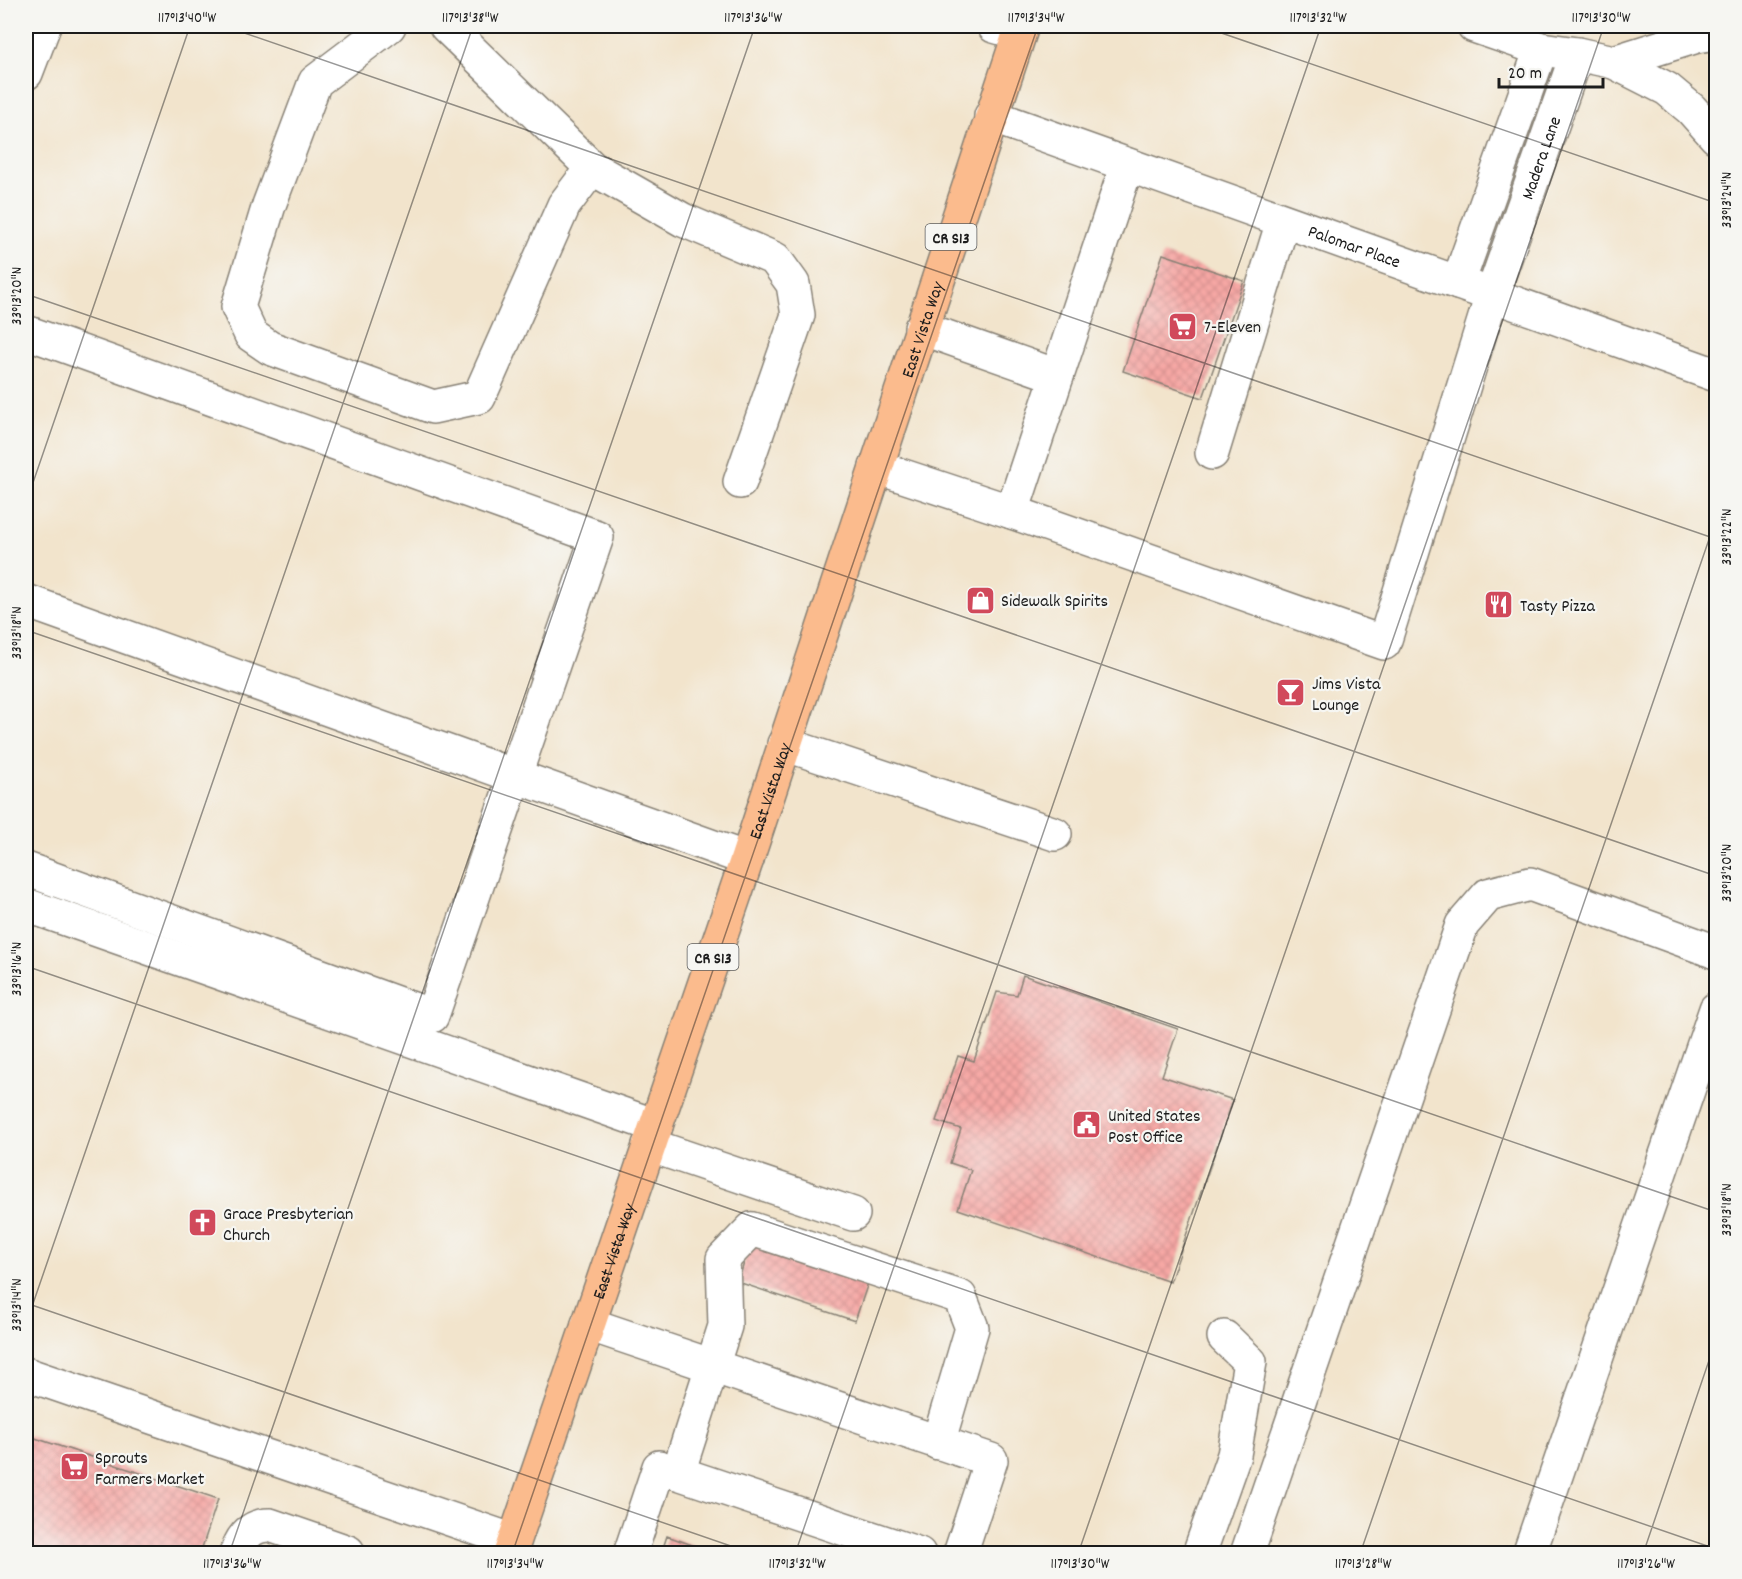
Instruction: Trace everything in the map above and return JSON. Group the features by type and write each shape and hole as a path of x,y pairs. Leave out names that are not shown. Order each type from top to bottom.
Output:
{"main road":[{"name":"East Vista Way","path":"512,1547 747,859 991,116 1012,28"}],"street":[{"path":"26,73 44,26"},
{"path":"389,26 315,82 269,205 238,307 251,335 270,348 433,407 479,397 564,205 592,168"},
{"path":"446,26 592,168 683,220 775,259 793,284 798,315 741,482"},
{"path":"1474,26 1541,49 1614,62 1667,89 1691,109 1716,137"},
{"path":"1614,62 1697,36 1716,33"},
{"name":"Madera Lane","path":"1458,283 1541,49"},
{"name":"Madera Lane","path":"1012,512 1384,643 1492,296 1577,54"},
{"name":"Palomar Place","path":"991,116 1716,375"},
{"path":"876,467 1012,512 1127,165"},
{"path":"1212,453 1283,220"},
{"path":"921,328 1057,376"},
{"path":"26,332 597,537 432,1016 26,869"},
{"path":"26,601 747,859"},
{"path":"784,744 1055,834"},
{"path":"1247,1554 1462,925 1488,895 1530,884 1716,952"},
{"path":"26,905 652,1136 853,1214"},
{"path":"1529,1554 1716,1009"},
{"path":"678,1473 725,1326 723,1259 752,1229 960,1297 972,1328 938,1443"},
{"path":"588,1324 991,1460 960,1554"},
{"path":"1199,1554 1234,1455 1250,1362 1224,1337"},
{"path":"26,1374 512,1547"},
{"path":"630,1554 659,1467 919,1554"},
{"path":"236,1554 239,1545 249,1531 262,1525 270,1525 350,1553"}],"building":[{"name":"7-Eleven","path":"1163,254 1244,281 1203,398 1123,371"},
{"name":"United States Post Office","path":"1023,975 1178,1029 1162,1076 1233,1100 1170,1282 958,1209 971,1170 950,1163 961,1129 936,1121 958,1056 974,1061 997,992 1017,995"},
{"path":"750,1244 868,1283 855,1321 738,1282"},
{"name":"Sprouts Farmers Market","path":"26,1435 218,1499 200,1554 26,1554"},
{"path":"667,1536 715,1553 715,1554 661,1554"}],"place":[{"name":"7-Eleven","path":"1183,326"},
{"name":"Sidewalk Spirits","path":"980,600"},
{"name":"Tasty Pizza","path":"1499,605"},
{"name":"Jims Vista Lounge","path":"1291,693"},
{"name":"United States Post Office","path":"1087,1125"},
{"name":"Grace Presbyterian Church","path":"202,1223"},
{"name":"Sprouts Farmers Market","path":"74,1467"}]}
